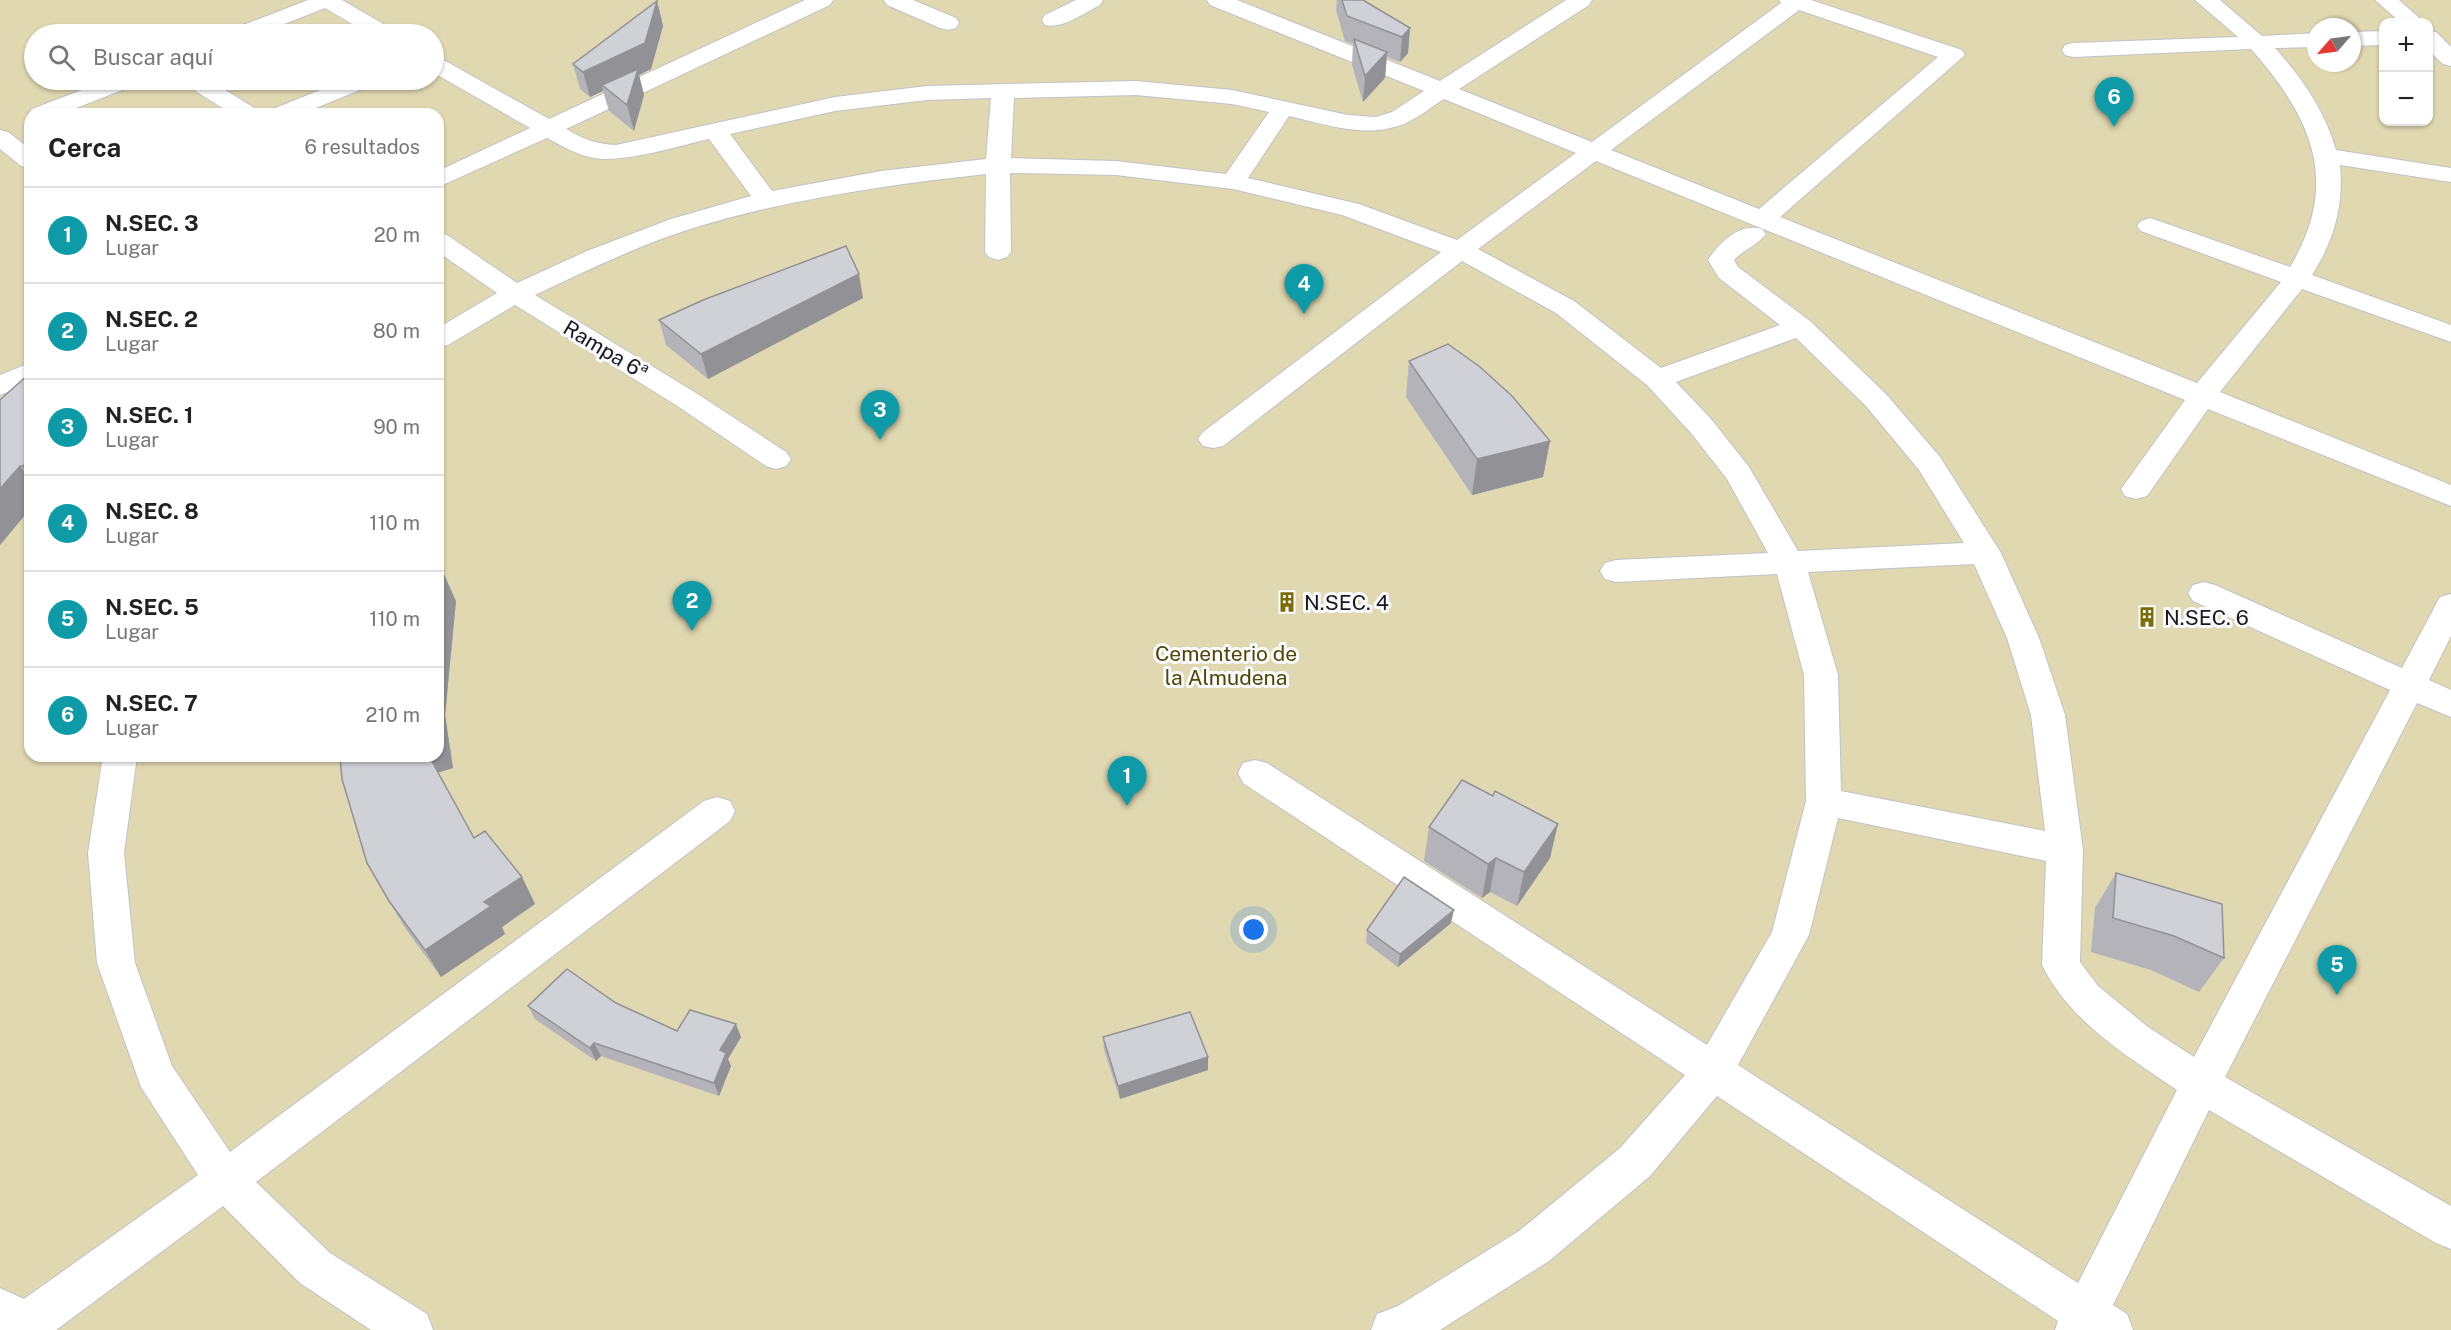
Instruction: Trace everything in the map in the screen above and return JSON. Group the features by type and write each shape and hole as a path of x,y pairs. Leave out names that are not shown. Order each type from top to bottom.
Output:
{"lane":[{"path":"266,24 327,0 367,24"},
{"path":"444,177 822,0"},
{"path":"895,0 948,23"},
{"path":"1053,20 1092,0"},
{"path":"1218,0 1597,151 1757,227 2201,397 2451,496"},
{"path":"444,70 577,146 596,151 616,152 835,104 927,93 1003,90 1136,88 1232,97 1348,122 1377,124 1400,117 1581,0"},
{"path":"2136,489 2201,397 2296,278 2320,235 2331,195 2327,156 2313,118 2292,81 2259,42 2206,0"},
{"path":"2386,0 2408,18"},
{"path":"1213,439 1460,250 1597,151 1793,1 1954,54 1737,242 1722,260 1728,272 1800,327 1876,400 1930,464 1985,553 2023,638 2048,715 2065,850 2061,965 2084,998 2134,1039 2201,1084 2451,1229"},
{"path":"2361,39 2379,38"},
{"path":"2073,51 2307,40"},
{"path":"2433,41 2451,59"},
{"path":"55,108 101,90"},
{"path":"210,90 238,108"},
{"path":"296,108 340,90"},
{"path":"998,252 998,165 1003,90"},
{"path":"1233,182 1284,107"},
{"path":"0,130 24,120"},
{"path":"715,130 766,200"},
{"path":"0,137 24,155"},
{"path":"2327,156 2451,175"},
{"path":"444,335 515,294 596,256 680,224 766,200 881,178 998,165 1116,168 1233,182 1350,209 1460,250 1565,308 1657,379 1701,426 1739,474 1789,562 1821,675 1824,801 1790,935 1714,1071 1635,1162 1534,1246 1414,1321 1393,1330"},
{"path":"2150,226 2451,334"},
{"name":"Rampa 6ª","path":"444,244 515,294 686,399 776,459"},
{"path":"1657,379 1800,327"},
{"path":"0,386 24,375"},
{"path":"1616,571 1985,553"},
{"path":"2204,593 2451,704"},
{"path":"1255,773 1714,1071 2091,1324 2201,1084 2451,605"},
{"path":"119,762 106,853 116,963 156,1074 225,1180 315,1268 411,1330"},
{"path":"1824,801 2065,850"},
{"path":"18,1322 225,1180 717,811"}],"green space":[{"name":"Cementerio de la Almudena","path":"0,0 2451,0 2451,1330 0,1330"}],"building":[{"path":"1342,0 1363,0 1410,28 1402,37 1347,16"},
{"path":"657,1 645,43 583,72 573,64"},
{"path":"1354,39 1387,52 1365,76"},
{"path":"638,69 627,105 602,85"},
{"path":"846,246 859,274 701,354 659,320 703,300"},
{"path":"1448,344 1480,367 1512,396 1550,441 1477,459 1409,361"},
{"path":"24,378 24,465 20,466 0,489 0,400"},
{"path":"341,762 432,762 474,838 485,831 522,877 484,902 491,906 425,950 389,901 367,863 342,779"},
{"path":"1462,780 1493,796 1495,791 1558,824 1524,872 1496,858 1488,864 1429,827"},
{"path":"2116,873 2222,904 2224,958 2174,936 2113,918"},
{"path":"1404,877 1454,910 1400,954 1367,930"},
{"path":"567,969 616,1003 677,1031 690,1010 736,1024 720,1050 726,1053 714,1083 594,1043 590,1048 528,1006"},
{"path":"1190,1012 1208,1057 1118,1086 1103,1037"}],"place":[{"name":"N.SEC. 7","path":"2114,127"},
{"name":"N.SEC. 8","path":"1304,314"},
{"name":"N.SEC. 1","path":"880,440"},
{"name":"N.SEC. 4","path":"1287,602"},
{"name":"N.SEC. 6","path":"2147,617"},
{"name":"N.SEC. 2","path":"692,631"},
{"name":"N.SEC. 3","path":"1127,806"},
{"name":"N.SEC. 5","path":"2337,995"}]}
